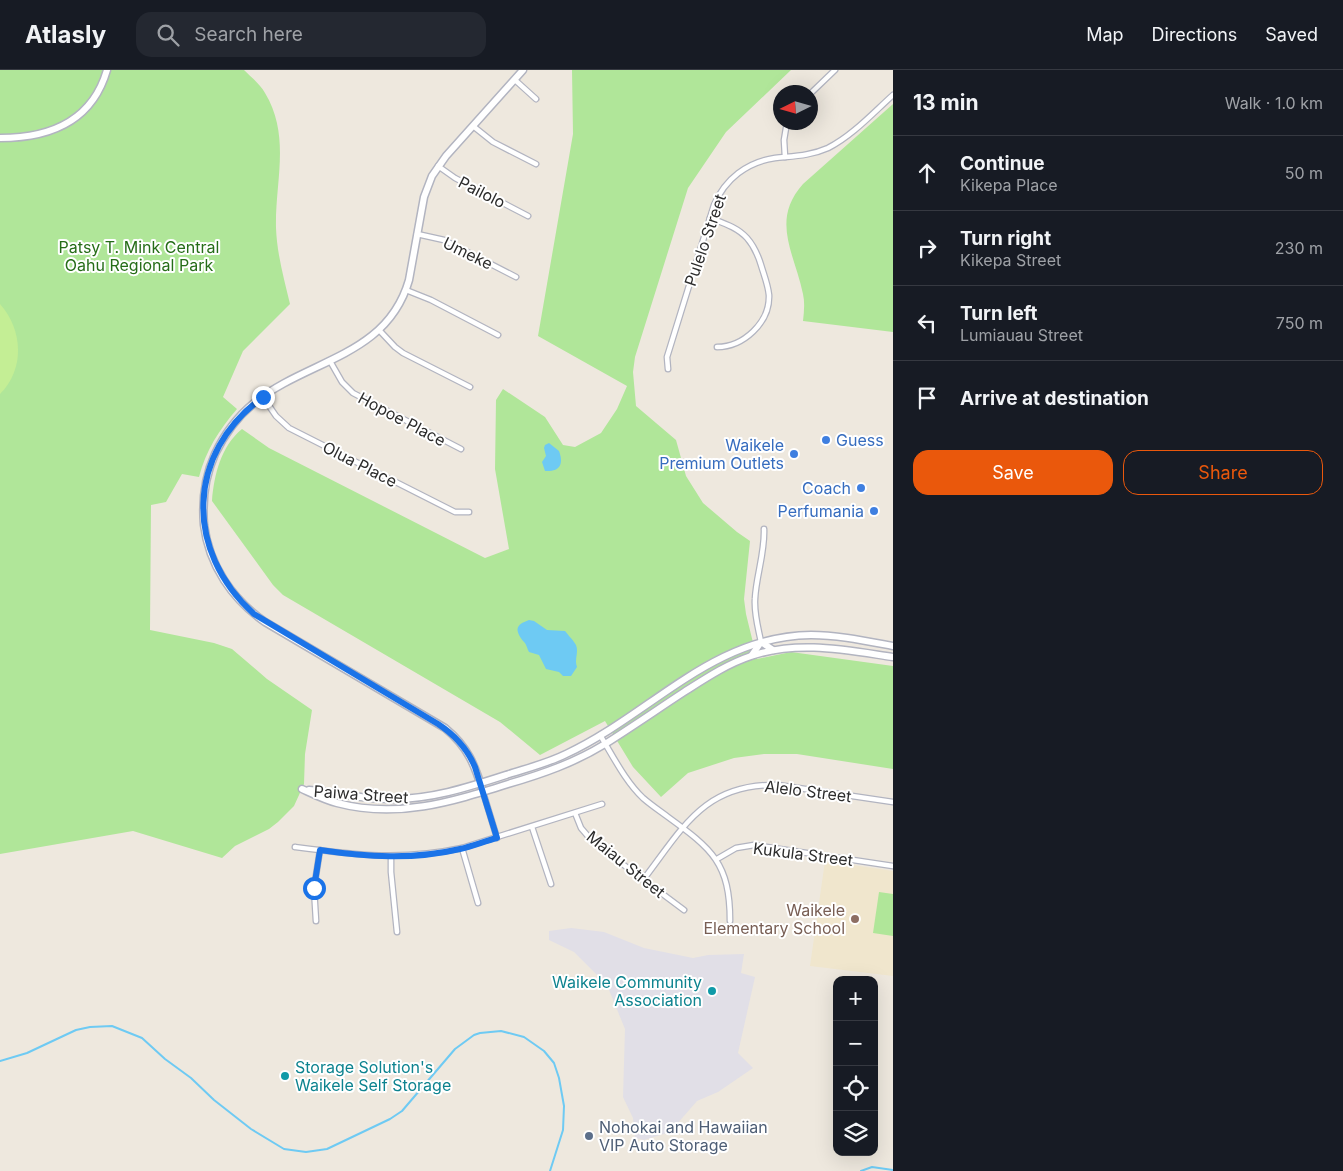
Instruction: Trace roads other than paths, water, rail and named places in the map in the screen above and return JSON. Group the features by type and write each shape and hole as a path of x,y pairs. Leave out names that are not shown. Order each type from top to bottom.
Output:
{"street":[{"path":"0,138 38,135 64,125 85,110 94,99 106,70"},
{"path":"497,838 480,783 468,753 457,739 445,728 265,622 243,604 225,582 212,556 205,531 204,504 207,476 214,457 226,434 242,414 263,397 370,338 380,331 394,314 406,290 426,188 438,166 524,70"},
{"path":"818,86 835,70"},
{"path":"515,80 536,99"},
{"name":"Pulelo Street","path":"668,369 667,357 718,194 731,179 750,166 767,160 810,154 838,142 893,95"},
{"path":"473,126 493,142 536,164"},
{"path":"785,157 786,130"},
{"name":"Pailolo","path":"438,166 455,178 528,216"},
{"path":"710,218 737,229 749,240 757,254 769,296 766,311 755,330 726,347 716,347"},
{"name":"Umeke","path":"417,234 444,240 516,277"},
{"path":"406,290 447,308 498,335"},
{"path":"380,331 403,353 470,387"},
{"name":"Hopoe Place","path":"330,361 342,382 353,393 461,449"},
{"name":"Olua Place","path":"263,397 276,416 289,428 455,512 469,512"},
{"path":"764,529 755,602 756,620 761,642 774,650"},
{"name":"Paiwa Street","path":"893,646 811,635 761,642 731,652 700,669 600,736 565,755 449,793 403,799 369,798 338,792 302,789 336,803 390,809 441,804 560,767 605,744 713,673 752,655 808,646 893,657"},
{"path":"752,655 761,642"},
{"path":"600,736 636,791 705,846 716,859 725,877 729,892 730,921"},
{"name":"Alelo Street","path":"643,880 699,810 728,791 751,785 778,785 893,802"},
{"path":"295,847 371,856 422,855 462,848 602,804"},
{"name":"Maiau Street","path":"575,813 581,828 593,842 684,910"},
{"path":"532,826 550,884"},
{"name":"Kukula Street","path":"716,859 736,848 754,845 893,866"},
{"path":"462,848 478,903"},
{"path":"316,921 314,888 320,850"},
{"path":"392,857 391,872 397,932"}],"water":[{"path":"549,443 559,451 561,463 557,469 545,471 542,462 546,456 544,448"},
{"path":"529,620 534,621 547,630 565,631 574,642 577,648 577,667 571,676 563,676 559,672 546,669 539,655 529,652 526,644 520,637 518,628"}],"waterway":[{"path":"0,1061 27,1053 76,1030 112,1026 142,1038 251,1129 284,1149 306,1152 327,1149 390,1119 402,1111 455,1049 474,1035 501,1031 524,1037 544,1051 554,1063 564,1106 563,1130 550,1171"},
{"path":"861,1171 872,1167 893,1170"}],"place":[{"name":"Guess","path":"826,440"},
{"name":"Waikele Premium Outlets","path":"794,454"},
{"name":"Coach","path":"861,488"},
{"name":"Perfumania","path":"874,511"},
{"name":"Waikele Elementary School","path":"855,919"},
{"name":"Waikele Community Association","path":"712,991"},
{"name":"Storage Solution's Waikele Self Storage","path":"285,1076"},
{"name":"Nohokai and Hawaiian VIP Auto Storage","path":"589,1136"}],"park label":[{"name":"Patsy T. Mink Central Oahu Regional Park","path":"139,256"}]}
